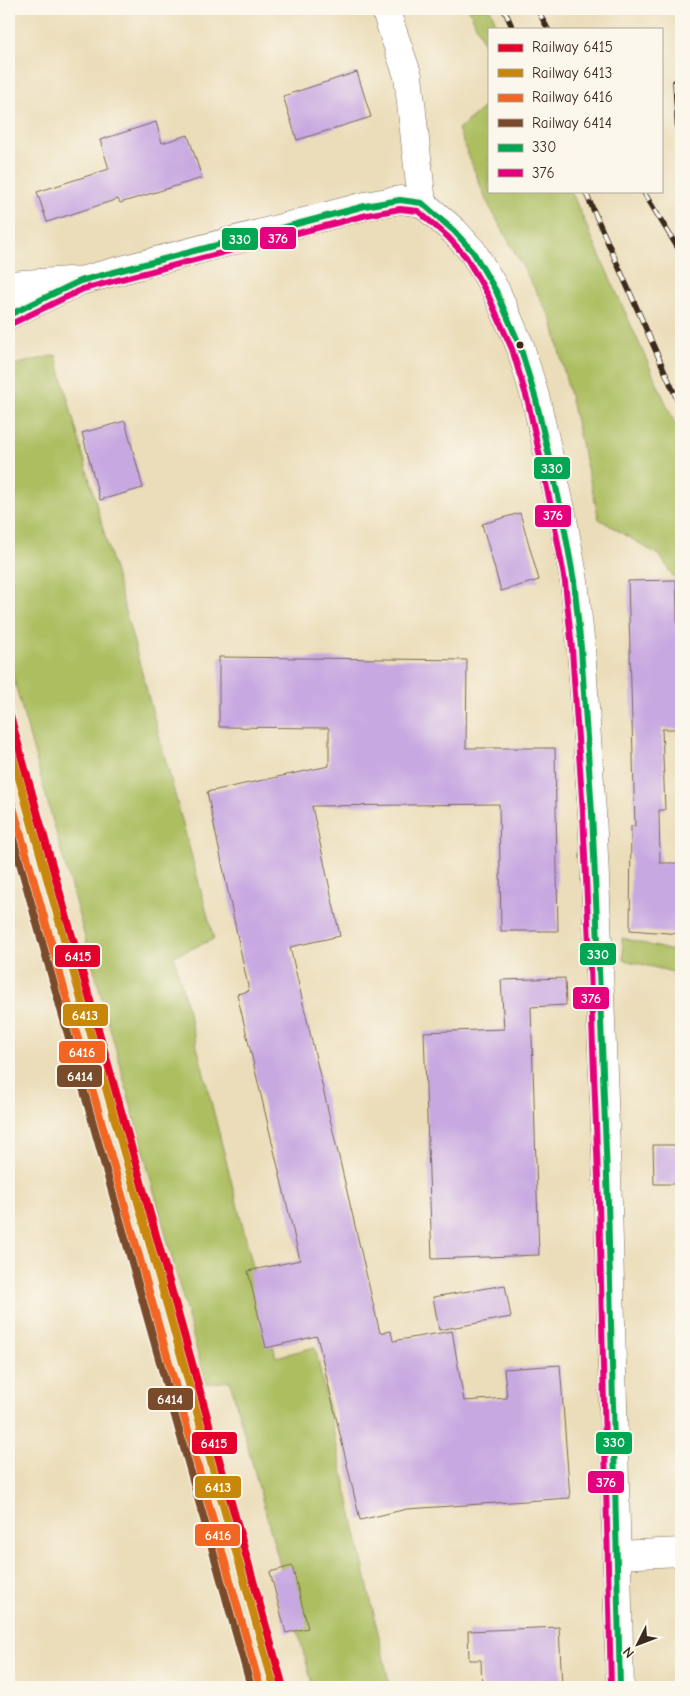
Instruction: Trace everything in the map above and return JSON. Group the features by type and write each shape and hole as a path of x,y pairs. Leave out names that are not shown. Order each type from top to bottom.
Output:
{"street":[{"path":"385,9 408,76 422,203"},
{"path":"9,316 80,281 365,206 400,200 422,203 454,231 473,252 496,291 520,346 536,400 561,508 574,581 581,648 598,933 606,1149 620,1687"},
{"path":"9,285 80,281"},
{"path":"617,1555 681,1552"}],"green space":[{"path":"469,9 490,9 499,28 488,28 488,54"},
{"path":"488,104 488,192 571,192 681,437 681,588 660,556 599,519 552,320 486,200 458,129"},
{"path":"56,355 214,939 174,956 276,1357 315,1347 390,1687 313,1687 230,1381 206,1384 9,662 9,366"},
{"path":"622,938 681,953 681,974 624,960"}],"building":[{"path":"357,72 371,117 297,140 283,96"},
{"path":"156,122 162,143 188,135 202,178 120,203 118,199 47,222 37,192 109,169 100,140"},
{"path":"125,421 143,488 100,500 82,433"},
{"path":"520,513 539,580 501,591 482,524"},
{"path":"676,580 678,650 681,648 681,716 680,729 662,729 665,810 659,810 660,863 681,863 681,934 630,930 631,826 635,826 628,581"},
{"path":"219,657 467,660 466,748 555,748 558,931 501,931 499,804 312,806 340,936 290,947 380,1333 391,1331 393,1341 452,1331 464,1401 507,1398 504,1369 560,1365 570,1498 407,1509 360,1520 317,1336 266,1348 248,1271 300,1260 237,994 249,991 207,792 329,766 329,728 219,727"},
{"path":"565,978 566,1005 531,1007 539,1255 432,1259 424,1032 504,1029 501,980"},
{"path":"653,1145 681,1145 681,1184 654,1184"},
{"path":"505,1285 511,1317 439,1330 433,1297"},
{"path":"292,1566 308,1628 286,1633 270,1572"},
{"path":"559,1627 562,1687 482,1687 481,1660 469,1660 468,1631"}],"railway":[{"path":"504,9 513,28"},
{"path":"537,9 547,28"},
{"path":"675,82 681,184"},
{"path":"585,192 681,408"},
{"path":"644,192 681,253"}],"rail line":[{"name":"6415","path":"9,712 283,1687"},
{"name":"6413","path":"9,743 274,1687"},
{"name":"6416","path":"9,792 260,1687"},
{"name":"6414","path":"9,824 251,1687"}],"transit line":[{"name":"330","path":"9,315 80,281 365,206 400,200 422,203 454,231 473,252 496,291 520,346 536,400 561,509 574,581 581,648 592,813 608,1203 620,1687"},
{"name":"376","path":"13,323 83,289 367,215 400,209 418,211 448,237 466,257 488,295 512,349 528,402 552,511 565,582 572,649 583,813 599,1203 611,1687"}]}
